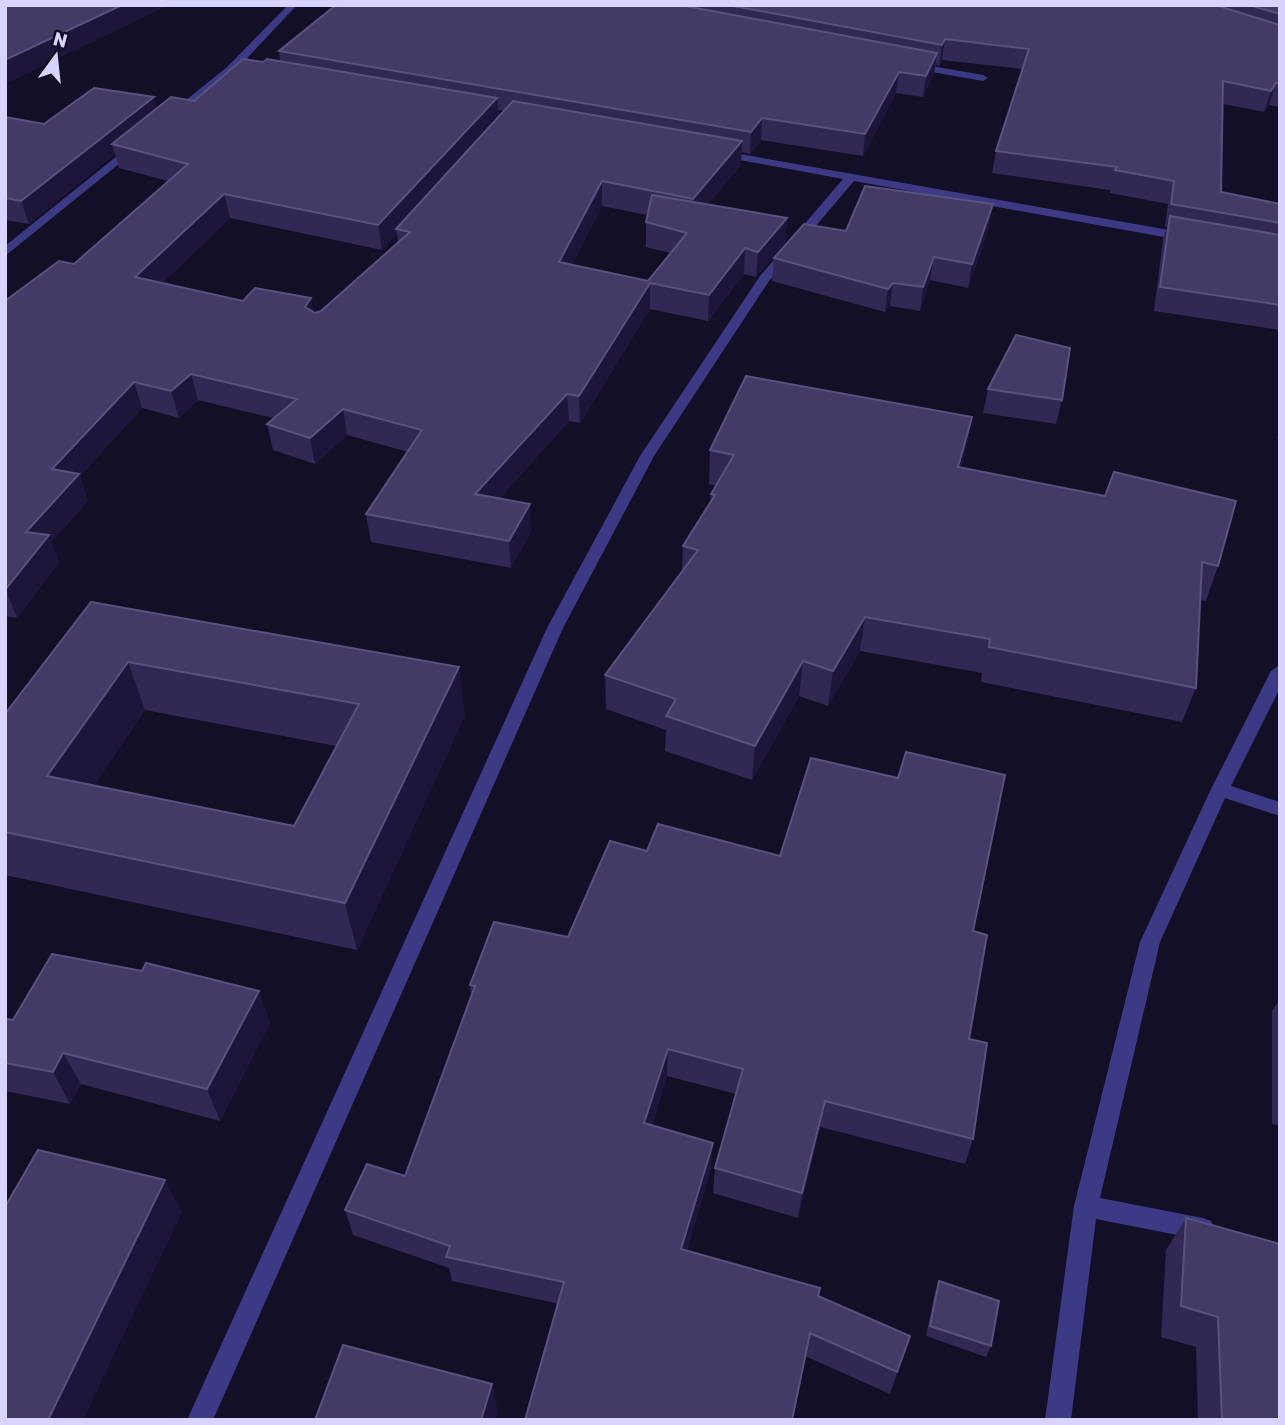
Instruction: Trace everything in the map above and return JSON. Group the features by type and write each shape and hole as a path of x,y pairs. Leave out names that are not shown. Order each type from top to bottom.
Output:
{"street":[{"path":"166,121 231,69 293,5"},
{"path":"903,64 983,78"},
{"path":"231,69 244,71"},
{"path":"5,252 145,138"},
{"path":"703,150 1199,239"},
{"path":"200,1420 562,616 647,456 764,279 851,177"},
{"path":"1058,1420 1086,1206 1150,942 1220,789 1280,671"},
{"path":"1220,789 1280,809"},
{"path":"1086,1206 1228,1234"}],"building":[{"path":"5,5 122,5 5,60"},
{"path":"336,5 680,5 937,53 926,76 899,72 865,134 762,118 751,132 279,51"},
{"path":"728,5 1215,5 1280,25 1280,84 1276,83 1271,91 1223,81 1221,192 1280,204 1280,223 1171,204 1174,181 1115,170 1117,167 996,151 1029,49 945,39 942,45"},
{"path":"1249,5 1280,5 1280,14"},
{"path":"243,59 263,62 267,59 497,98 378,225 224,194 135,277 243,301 255,288 311,298 305,307 315,313 321,311 410,232 396,229 513,101 742,141 693,199 602,181 559,262 648,281 687,233 646,222 652,195 787,218 758,252 745,248 709,295 650,283 579,396 567,394 475,494 530,504 509,541 366,514 422,430 343,409 310,438 267,424 297,399 191,374 171,391 134,382 52,469 79,474 26,532 49,535 5,590 5,301 59,261 74,264 188,164 112,144 171,97 194,101"},
{"path":"94,88 154,97 21,201 5,198 5,117 44,124"},
{"path":"865,186 993,204 972,264 934,257 923,287 893,283 888,289 774,258 804,224 846,231"},
{"path":"1170,216 1280,235 1280,305 1160,287"},
{"path":"1016,335 1070,348 1062,400 988,389"},
{"path":"746,376 972,417 958,467 1105,496 1114,472 1236,501 1218,566 1202,562 1196,688 989,647 990,639 865,617 833,671 803,661 755,746 666,716 676,699 605,675 698,550 683,546 715,495 711,494 734,455 710,450"},
{"path":"91,602 459,667 345,903 5,832 5,714","holes":["128,662 359,704 294,826 47,776"]},
{"path":"906,752 1005,775 973,931 987,935 969,1039 987,1043 973,1139 825,1101 802,1193 715,1168 743,1069 668,1049 644,1123 713,1143 681,1249 820,1288 818,1296 910,1336 897,1372 810,1333 792,1420 525,1420 564,1282 446,1257 450,1246 345,1210 367,1164 405,1176 475,986 470,985 494,922 568,937 610,841 647,851 658,824 780,856 811,758 898,778"},
{"path":"52,954 142,971 146,963 259,991 207,1089 63,1053 53,1072 5,1063 5,1019 13,1020"},
{"path":"38,1150 165,1180 48,1420 5,1420 5,1207"},
{"path":"1186,1218 1280,1244 1280,1420 1222,1420 1218,1317 1181,1306"},
{"path":"939,1281 999,1301 991,1346 930,1326"},
{"path":"343,1345 492,1384 481,1420 315,1420"}]}
